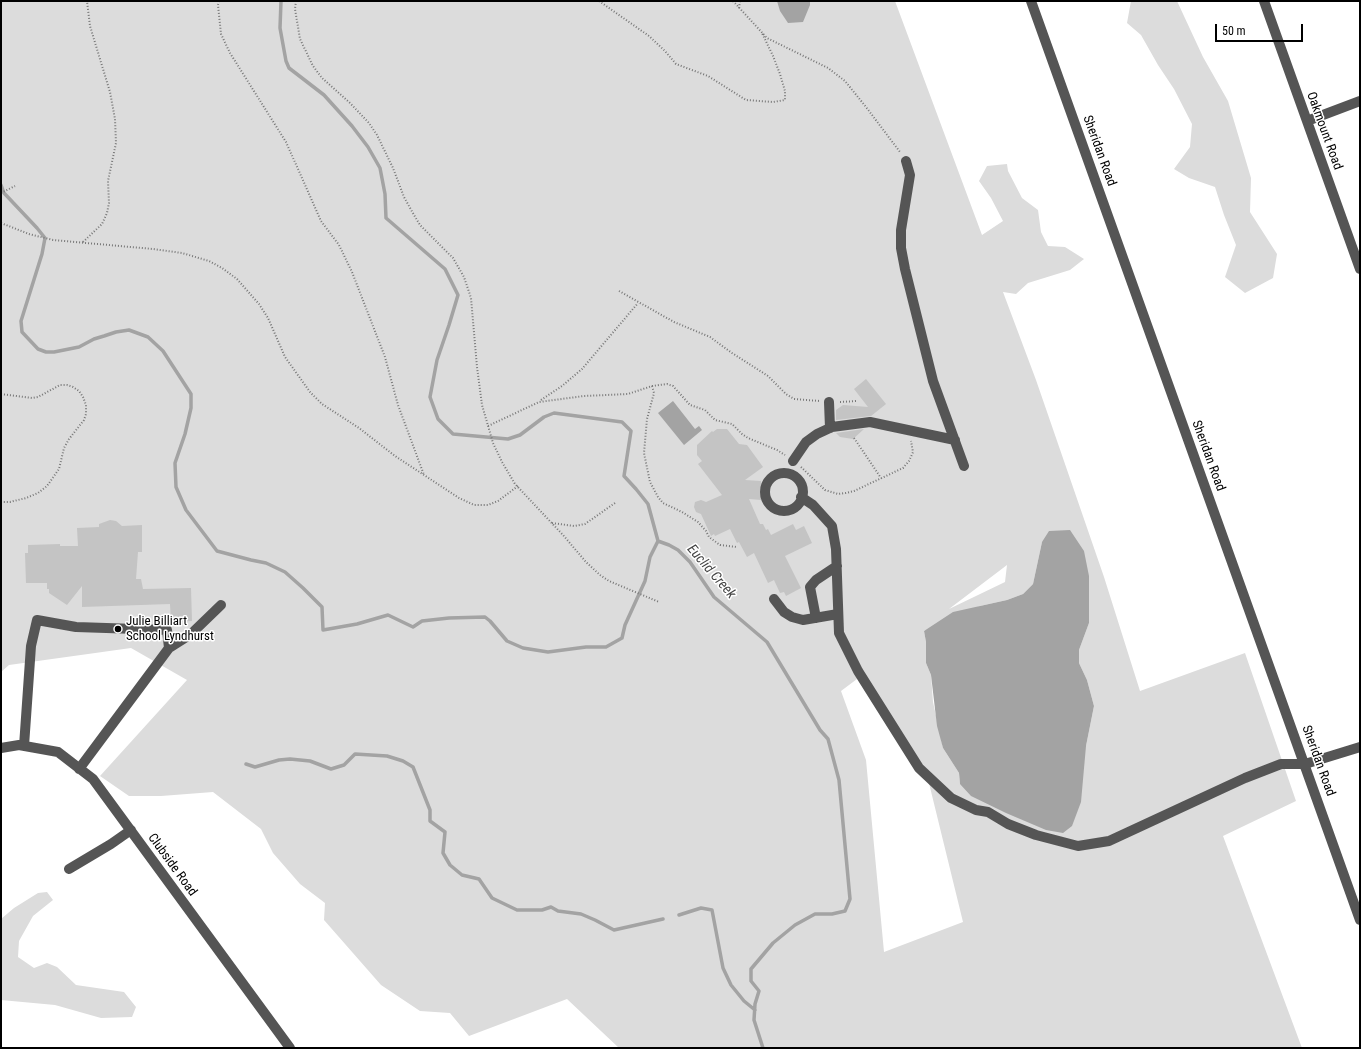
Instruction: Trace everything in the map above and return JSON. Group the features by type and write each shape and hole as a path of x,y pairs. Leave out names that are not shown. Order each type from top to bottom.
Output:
{"street":[{"name":"Sheridan Road","path":"1031,1 1360,920"},
{"name":"Oakmount Road","path":"1264,1 1360,269"},
{"path":"1307,121 1360,101"},
{"path":"906,161 910,175 901,230 901,248 904,269 933,381 964,466"},
{"path":"829,402 830,428"},
{"path":"793,461 806,442 817,434 830,428 870,422 955,440"},
{"path":"801,497 813,505 832,526 836,549 839,633 858,671 919,768 950,798 976,810 988,812 1008,824 1036,835 1078,846 1109,841 1245,778 1282,764 1305,764 1360,747"},
{"path":"816,618 810,587 816,580 837,566"},
{"path":"774,599 784,612 792,618 803,620 838,614"},
{"path":"79,769 169,648 191,634 221,605"},
{"path":"24,746 31,646 37,620 76,627 168,630 169,648"},
{"name":"Clubside Road","path":"1,748 20,745 58,752 94,779 290,1048"},
{"path":"69,870 131,830"}],"path":[{"path":"83,243 102,224 107,213 109,203 108,181 116,143 115,119 111,99 90,26 87,1"},
{"path":"219,1 218,5 222,34 230,53 286,142 322,221 339,246 352,272 385,358 398,404 424,475"},
{"path":"296,1 295,9 300,39 313,66 322,78 350,103 369,123 377,135 393,168 404,198 420,225 453,258 464,277 471,298 482,405 493,443 502,462 518,486 586,562 600,575 608,581 659,602"},
{"path":"599,1 649,36 676,64 708,76 746,100 773,102 785,100 785,91 780,74 762,33"},
{"path":"732,1 767,38 828,68 845,81 906,161"},
{"path":"739,8 740,1"},
{"path":"1,194 15,186"},
{"path":"1,223 29,234 53,240 153,249 182,253 209,261 222,268 236,279 259,304 268,318 285,357 310,392 322,404 359,428 395,456 459,498 474,505 488,505 498,501 518,486"},
{"path":"619,291 674,322 710,337 768,376 786,394 794,399 829,402 857,401"},
{"path":"488,426 539,402 562,386 582,369 638,303"},
{"path":"539,402 584,396 628,394 652,386 667,384 673,386 690,404 705,410 715,420 732,424 748,438 777,450 805,469 825,490 838,494 854,491 903,468 909,461 913,452 907,431"},
{"path":"1,394 32,398 38,397 60,385 67,385 79,391 86,405 84,420 69,439 64,448 59,469 47,486 38,493 26,498 10,502 1,502"},
{"path":"652,386 654,393 647,419 644,453 650,482 662,503 682,512 698,522 709,537 720,545 737,547"},
{"path":"854,438 881,478"},
{"path":"552,523 574,526 585,524 615,503"}],"shaded area":[{"path":"1,1 895,1 982,235 1003,221 991,198 979,181 987,166 1007,164 1008,171 1022,198 1038,210 1041,232 1048,246 1065,247 1084,259 1070,270 1028,283 1016,294 1003,292 1036,380 1104,577 1140,691 1245,653 1296,801 1223,836 1302,1048 619,1048 567,999 469,1036 450,1013 420,1011 381,985 324,920 325,903 300,884 273,853 261,829 213,792 161,796 129,796 100,776 187,680 131,648 9,665 1,672","holes":["1042,542 1089,623 1079,650 1079,663 1087,680 1094,706 1086,746 960,784 959,773 943,748 933,702 931,675 926,663 926,642 924,631 980,606 1007,600 1023,594 1033,584","1007,565 1005,582 949,609","861,676 927,775 963,922 884,952 866,760 841,691"]},
{"path":"777,1 810,1 810,5 803,22 788,23 780,11"},
{"path":"1131,1 1177,1 1203,57 1228,101 1251,178 1250,212 1277,254 1273,278 1245,293 1225,277 1236,245 1215,187 1189,178 1174,169 1190,147 1192,124 1174,89 1141,35 1127,23"},
{"path":"673,401 695,429 699,426 702,430 684,445 658,413"},
{"path":"1070,530 1084,551 1089,576 1089,623 1079,650 1079,663 1087,680 1094,706 1086,746 1081,802 1072,826 1063,833 1046,830 1006,813 971,796 960,784 959,773 943,748 937,726 931,675 926,663 926,642 924,631 953,612 1007,600 1023,594 1033,584 1042,542 1049,531"},
{"path":"47,892 53,900 33,916 19,941 18,957 34,968 47,963 57,967 76,985 124,992 136,1007 132,1017 101,1018 55,1005 1,1000 1,919 14,908 38,893"}],"building":[{"path":"866,379 886,404 871,416 836,420 836,410 843,405 868,407 854,389"},
{"path":"717,429 727,429 739,444 747,445 763,467 745,480 761,481 761,500 749,499 760,524 763,524 766,530 768,529 771,535 793,524 796,530 804,526 812,543 785,556 801,588 786,596 784,592 780,593 774,580 768,583 754,553 747,557 739,542 737,543 730,529 715,536 714,534 711,536 701,514 696,512 694,507 695,502 701,500 706,502 722,495 698,464 702,461 697,455 697,445 712,431 713,432"},
{"path":"864,429 853,439 840,437 836,433"},
{"path":"110,520 116,521 122,526 142,525 142,552 138,552 136,579 141,579 143,589 191,588 192,621 171,622 170,604 82,607 82,586 67,605 49,593 47,583 26,583 25,553 28,553 28,545 60,544 60,546 78,546 77,528 99,527 99,524"}],"waterway":[{"path":"281,1 280,28 286,61 289,68 324,95 352,126 368,147 380,168 385,194 386,218 445,269 458,295 437,360 430,397 438,419 453,434 508,439 520,435 544,417 554,413 622,422 631,431 624,476 648,504 658,541"},
{"name":"Euclid Creek","path":"1,185 4,193 45,238 42,254 21,321 22,332 38,349 46,352 79,347 94,339 116,332 129,330 148,337 163,351 191,394 191,408 185,434 175,463 176,487 186,510 217,551 266,563 285,572 322,607 323,630 357,624 388,615 413,627 422,621 449,618 485,617 507,641 523,648 548,652 586,647 606,647 622,638 625,625 645,581 650,557 658,541 678,550 690,562 714,597 767,642 820,730 828,739 839,780 850,899 845,911 832,914 815,914 795,925 773,943 751,969 751,981 759,991 755,1004 754,1020 763,1048"},
{"path":"246,764 255,767 279,760 290,759 310,761 331,769 344,765 355,754 387,756 403,761 413,767 430,810 430,821 445,832 443,853 450,865 462,875 479,879 492,898 517,910 542,910 551,907 558,911 581,914 614,930 663,919"},
{"path":"679,915 701,908 712,910 723,968 731,985 744,1001 755,1010"}],"place":[{"name":"Julie Billiart School Lyndhurst","path":"118,629"}]}
